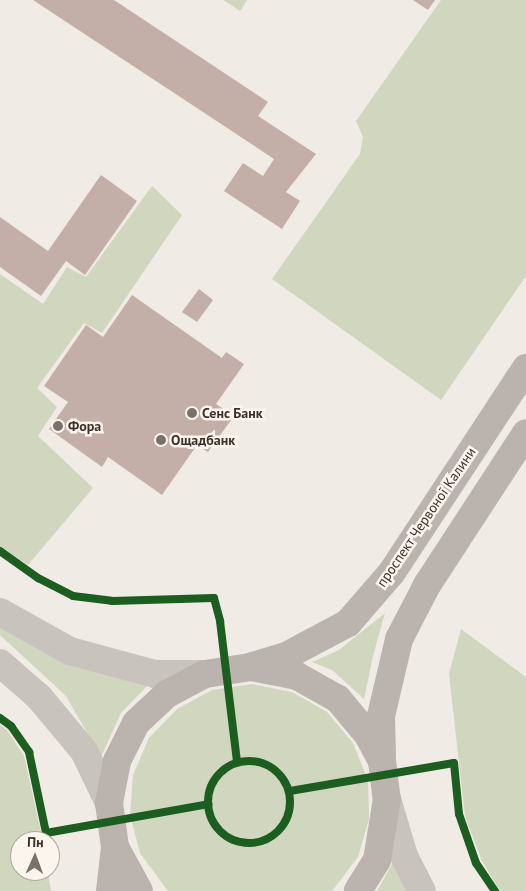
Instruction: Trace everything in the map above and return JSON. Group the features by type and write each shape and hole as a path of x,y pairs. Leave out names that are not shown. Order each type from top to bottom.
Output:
{"main road":[{"name":"проспект Червоної Калини","path":"251,667 286,656 348,623 392,572 526,368"},
{"path":"358,891 377,860 387,799 382,761 381,716 399,640 427,585 526,433"},
{"path":"110,891 115,846 109,803 117,761 136,723 167,694 205,674 251,667 297,676 338,699 368,735 382,761"},
{"path":"115,846 139,891"}],"street":[{"path":"0,612 70,651 155,674 205,674"},
{"path":"0,663 39,697 84,751 109,803"},
{"path":"387,799 404,856 422,891"}],"green space":[{"path":"223,0 247,0 240,11"},
{"path":"441,0 526,0 526,276 441,400 272,279 360,154 363,137 356,121"},
{"path":"152,186 182,215 102,333 84,323 37,388 57,407 38,436 93,488 28,565 0,546 0,274 43,304 67,267 86,277"},
{"path":"385,613 364,699 332,670 312,662 339,650"},
{"path":"0,626 154,679 121,713 101,757 66,696 0,635"},
{"path":"461,629 526,677 526,891 500,891 482,861 465,816 449,674"},
{"path":"252,684 292,692 327,712 353,743 368,780 369,819 358,857 332,891 168,891 140,853 130,815 133,775 149,738 177,709 212,690"},
{"path":"0,725 7,730 24,756 41,831 10,831 10,881 50,881 51,891 0,891"},
{"path":"396,857 409,891 377,891"}],"building":[{"path":"33,0 114,0 268,102 258,116 316,154 286,192 300,201 282,229 224,191 243,163 263,176 274,159"},
{"path":"413,0 435,0 428,10"},
{"path":"101,175 137,201 85,275 66,261 41,296 0,267 0,217 48,251"},
{"path":"199,289 213,300 197,322 182,312"},
{"path":"132,295 222,358 226,352 244,364 216,404 234,416 208,452 197,445 162,495 108,457 102,467 49,429 68,402 44,386 86,325 103,337"}],"cycle path":[{"path":"0,551 38,578 73,596 112,601 214,598 220,621 237,762"},
{"path":"0,718 11,726 29,752 46,833 208,804"},
{"path":"241,761 257,761 272,768 283,779 290,794 290,802 287,818 278,831 257,843 241,843 226,836 215,825 208,810 208,794 215,779 226,768 241,761"},
{"path":"290,791 454,763 459,814 476,863 495,891"}],"place":[{"name":"Сенс Банк","path":"192,413"},
{"name":"Фора","path":"58,426"},
{"name":"Ощадбанк","path":"161,440"}]}
